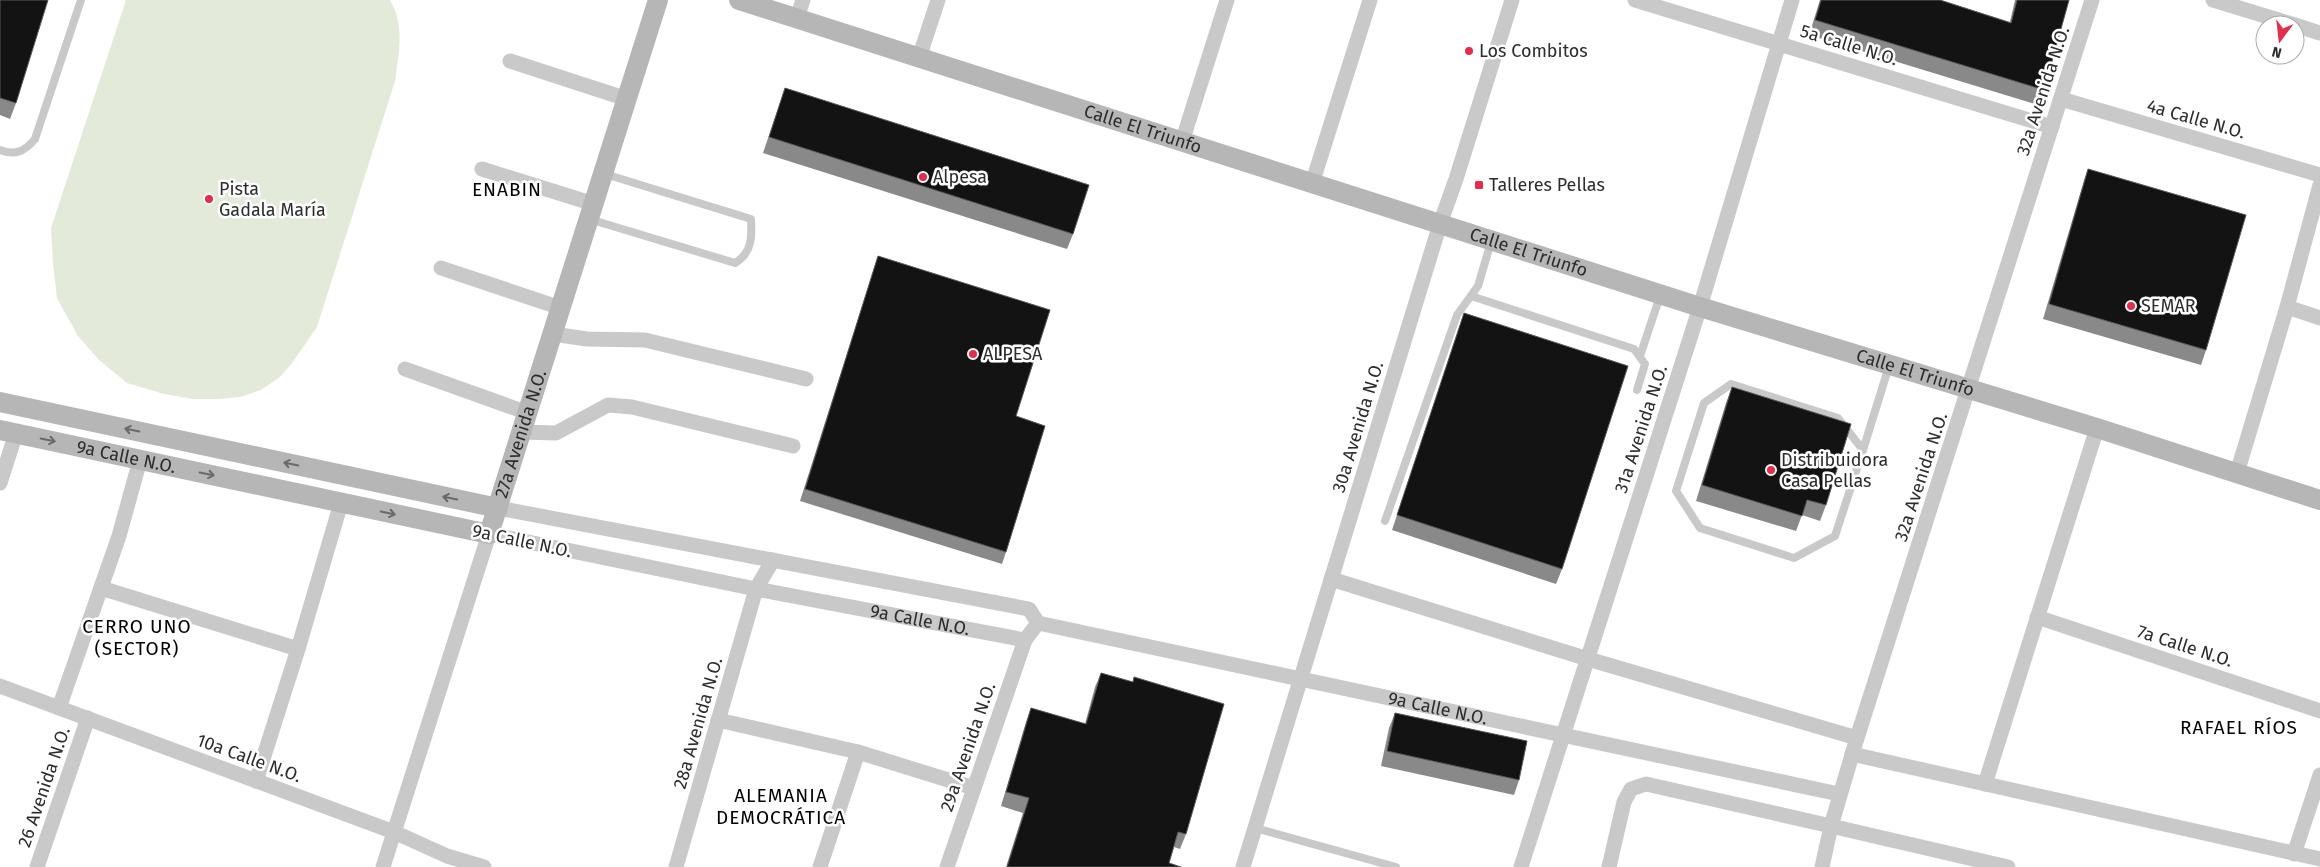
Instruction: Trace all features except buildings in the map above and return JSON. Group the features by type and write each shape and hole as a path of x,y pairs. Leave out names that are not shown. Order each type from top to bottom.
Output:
{"main road":[{"name":"27a Avenida N.O.","path":"489,534 658,0"},
{"name":"Calle El Triunfo","path":"739,0 800,9 919,58 1700,307 2097,428 2320,500"},
{"name":"9a Calle N.O.","path":"0,402 498,508"},
{"name":"9a Calle N.O.","path":"8,431 489,534"}],"street":[{"path":"919,58 938,0"},
{"path":"1182,142 1227,0"},
{"path":"1312,184 1370,0"},
{"name":"30a Avenida N.O.","path":"1243,867 1299,678 1440,224 1512,0"},
{"name":"5a Calle N.O.","path":"1635,0 2052,127"},
{"name":"31a Avenida N.O.","path":"1521,867 1700,307 1792,0"},
{"name":"32a Avenida N.O.","path":"1822,867 1839,794 1856,738 1969,390 2092,0"},
{"path":"2213,0 2262,15"},
{"path":"2305,28 2320,33"},
{"path":"510,61 627,99"},
{"name":"4a Calle N.O.","path":"2061,99 2320,175"},
{"path":"482,170 591,212"},
{"path":"2237,473 2287,307 2320,185"},
{"path":"440,268 561,308"},
{"path":"2287,307 2320,318"},
{"path":"553,334 587,339 645,340 806,379"},
{"path":"404,369 525,423 556,434 608,405 632,407 793,446"},
{"path":"1985,784 2097,428"},
{"path":"0,483 8,431"},
{"path":"59,708 119,536 140,460"},
{"path":"256,781 298,649 341,503"},
{"name":"9a Calle N.O.","path":"498,508 1029,609 1038,623 1839,794"},
{"name":"9a Calle N.O.","path":"489,534 756,589 1025,640"},
{"name":"27a Avenida N.O.","path":"382,867 489,534"},
{"name":"28a Avenida N.O.","path":"676,867 756,589 772,560"},
{"path":"1331,579 1588,659 1856,738"},
{"path":"101,588 298,649"},
{"name":"7a Calle N.O.","path":"2037,617 2320,711"},
{"path":"1025,640 1038,623"},
{"name":"29a Avenida N.O.","path":"947,867 1025,640"},
{"name":"10a Calle N.O.","path":"0,686 394,832 447,856 484,867"},
{"name":"26 Avenida N.O.","path":"37,867 88,718"},
{"path":"718,720 858,752 974,788"},
{"path":"820,867 858,752"},
{"path":"1852,754 2320,859"},
{"path":"2294,854 2320,774"},
{"path":"1609,867 1624,802 1631,789 1646,784 2008,867"}],"lane":[{"path":"0,150 19,153 27,149 35,139 81,0"},
{"path":"591,212 735,263 744,258 752,237 751,220 603,173"},
{"path":"1385,521 1456,315 1478,286 1492,240"},
{"path":"1640,356 1661,294"},
{"path":"1471,296 1634,349 1645,364 1637,390"},
{"path":"1863,450 1838,418 1732,384 1704,404 1676,491 1700,528 1794,558 1835,536 1863,450 1889,366"},
{"path":"1255,828 1396,867"}],"green space":[{"name":"Pista Gadala María","path":"126,0 390,0 398,20 400,40 395,81 317,327 280,377 261,390 240,397 193,399 164,394 127,383 99,360 78,336 57,298 51,228"}],"place":[{"name":"Los Combitos","path":"1469,51"},
{"name":"Alpesa","path":"923,177"},
{"name":"Talleres Pellas","path":"1479,185"},
{"name":"Pista Gadala María","path":"209,199"},
{"name":"SEMAR","path":"2131,306"},
{"name":"ALPESA","path":"973,354"},
{"name":"Distribuidora Casa Pellas","path":"1771,470"}],"district":[{"name":"ENABIN","path":"507,189"},
{"name":"CERRO UNO (SECTOR)","path":"137,637"},
{"name":"RAFAEL RÍOS","path":"2239,727"},
{"name":"ALEMANIA DEMOCRÁTICA","path":"781,806"}]}
